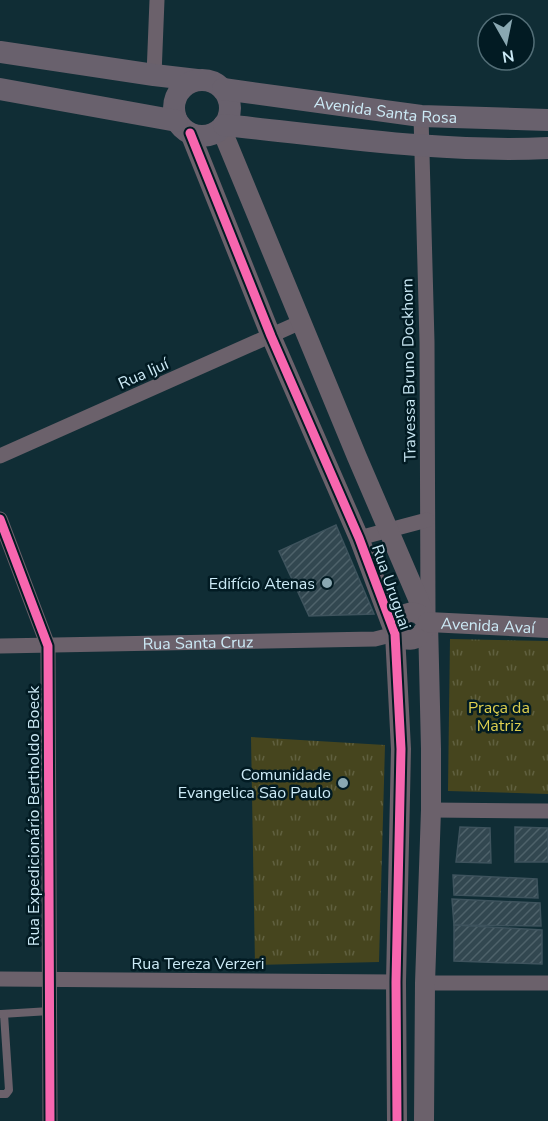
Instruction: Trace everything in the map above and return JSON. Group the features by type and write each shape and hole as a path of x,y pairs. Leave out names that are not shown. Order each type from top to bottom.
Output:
{"main road":[{"path":"0,52 154,75 206,80 223,89 230,107 229,116 223,126 214,133 198,135 183,127 0,89"},
{"path":"183,127 174,113 174,104 182,88 197,80"},
{"name":"Avenida Santa Rosa","path":"223,89 421,116 548,120"},
{"path":"350,138 352,107"},
{"name":"Avenida Santa Rosa","path":"223,126 422,146 548,148"}],"street":[{"path":"154,75 157,0"},
{"name":"Travessa Bruno Dockhorn","path":"421,116 427,342 428,622"},
{"name":"Rua Uruguai","path":"223,126 259,221 325,381 428,622 431,810 425,983 424,1121"},
{"name":"Rua Uruguai","path":"183,127 359,538 395,634 401,749 396,982 397,1121"},
{"path":"230,233 259,221"},
{"name":"Rua Ijuí","path":"0,456 301,322"},
{"path":"296,393 325,381"},
{"path":"329,469 357,457"},
{"name":"Rua Expedicionário Bertholdo Boeck","path":"0,519 48,646 50,1121"},
{"path":"359,538 427,520"},
{"path":"395,634 399,617 405,614 412,612 419,614 428,622"},
{"name":"Avenida Avaí","path":"428,622 548,628"},
{"name":"Rua Santa Cruz","path":"0,646 375,639 395,634"},
{"path":"401,749 431,749"},
{"path":"431,810 548,811"},
{"name":"Rua Tereza Verzeri","path":"0,979 396,982"},
{"path":"425,983 548,983"}],"lane":[{"path":"0,1095 6,1094 9,1090 2,1014 50,1011"}],"green space":[{"name":"Praça da Matriz","path":"450,639 548,641 548,794 448,791"},
{"path":"251,737 385,745 379,962 255,965"}],"building":[{"name":"Edifício Atenas","path":"336,525 374,614 309,616 279,551"},
{"path":"460,827 490,828 491,863 456,862"},
{"path":"515,827 548,828 548,862 515,862"},
{"path":"453,875 537,879 538,898 454,895"},
{"path":"452,899 540,903 541,926 454,925"},
{"path":"454,925 542,930 542,964 454,961"}],"cycle path":[{"path":"190,133 271,336 359,538 395,634 401,749 396,982 397,1121"},
{"path":"0,519 48,646 50,1121"}],"place":[{"name":"Edifício Atenas","path":"327,583"},
{"name":"Comunidade Evangelica São Paulo","path":"343,783"}]}
